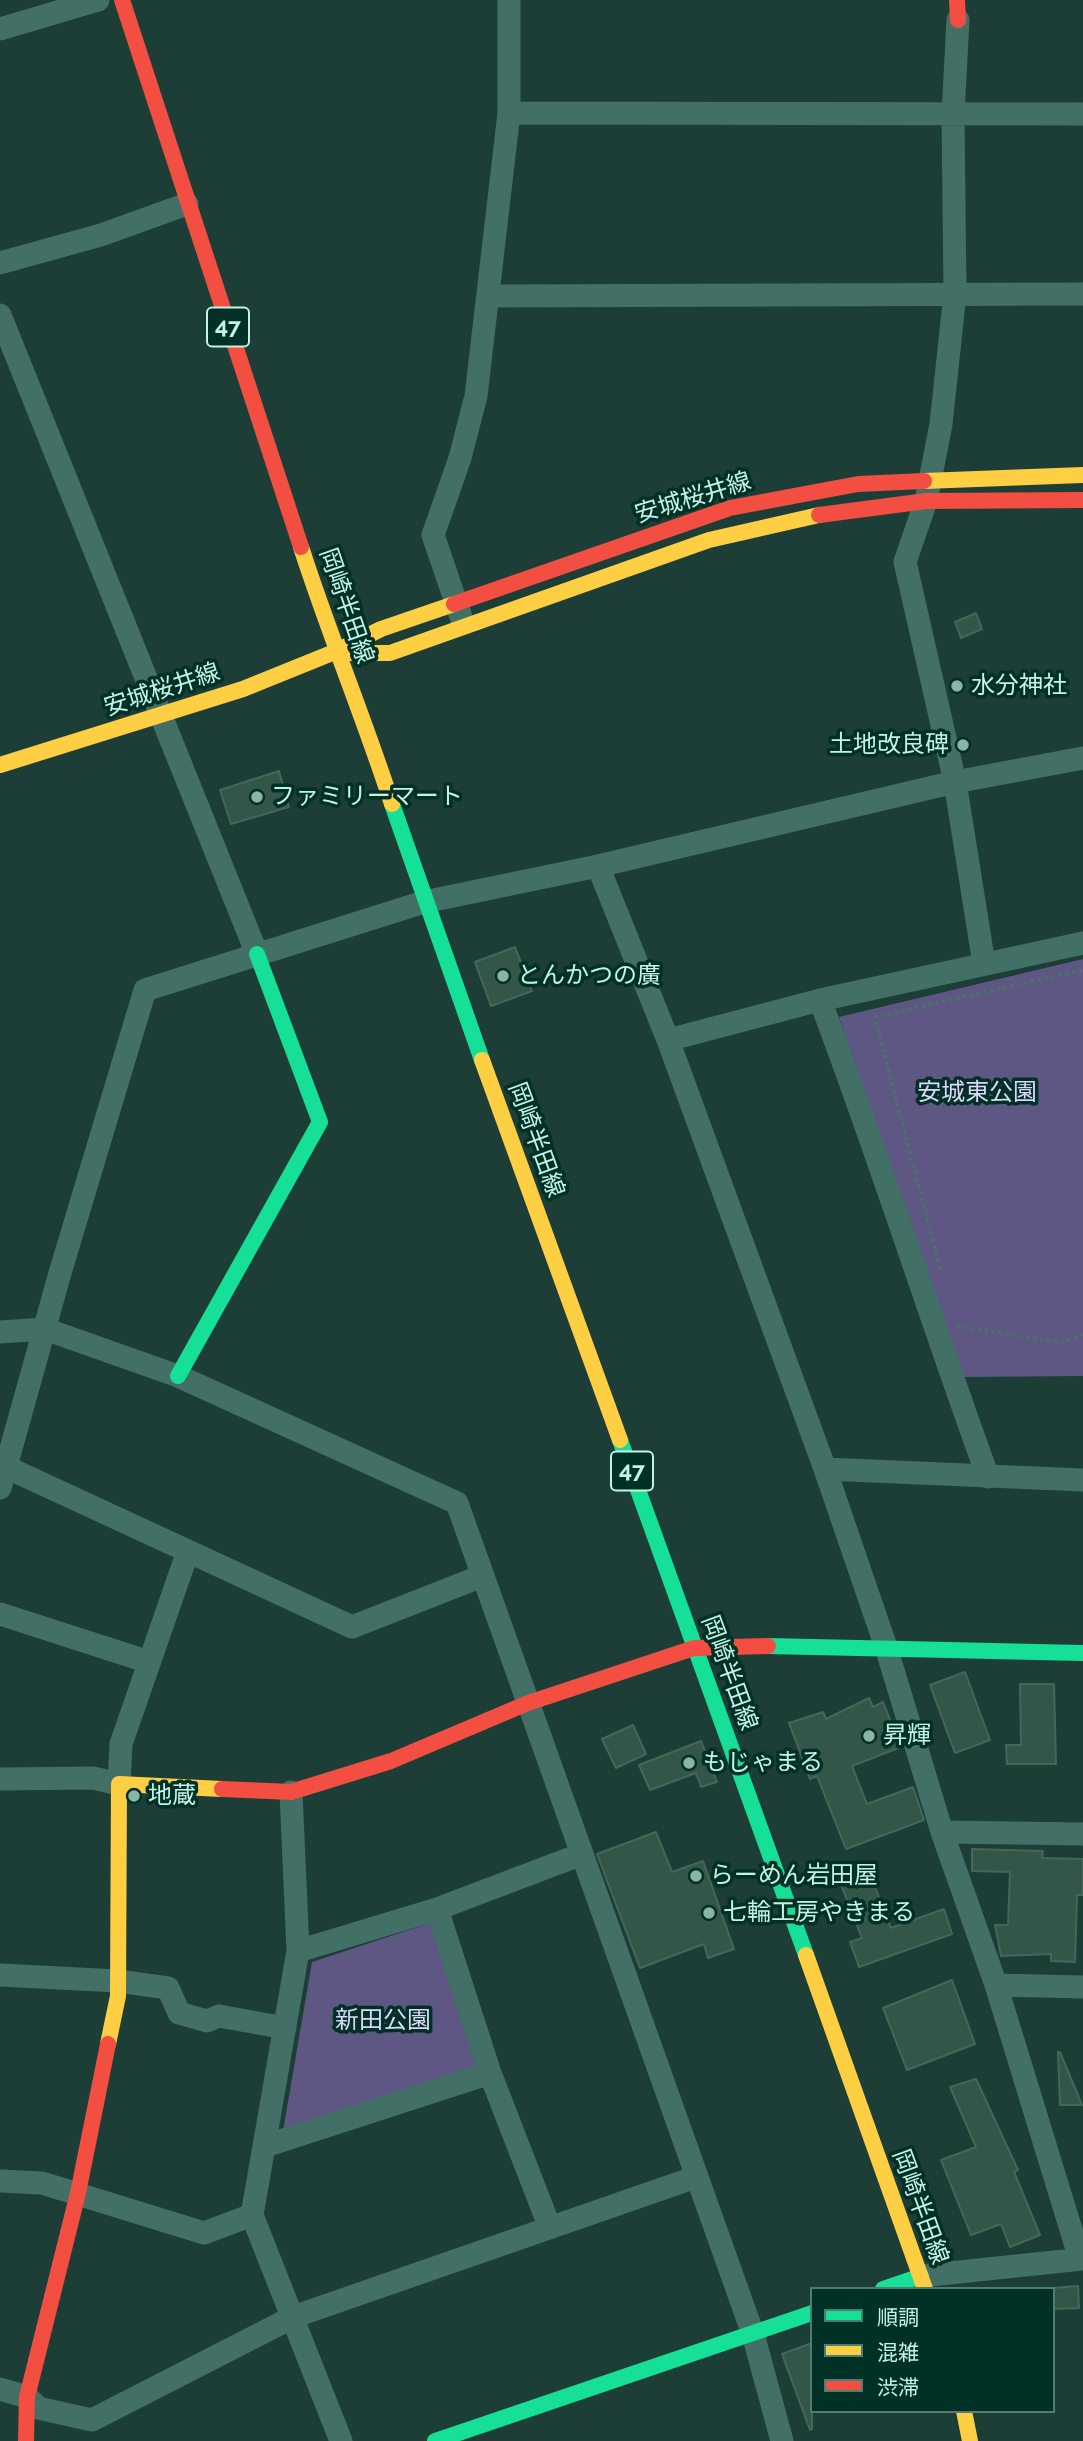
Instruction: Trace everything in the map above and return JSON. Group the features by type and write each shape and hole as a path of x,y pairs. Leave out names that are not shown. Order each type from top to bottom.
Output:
{"main road":[{"name":"岡崎半田線","path":"122,0 336,653 365,721 424,902 923,2282"},
{"name":"安城桜井線","path":"336,653 390,653 709,540 928,490 1083,475"},
{"name":"安城桜井線","path":"0,765 162,715 336,653 381,629 730,508 858,484 1083,500"},
{"path":"178,1376 320,1122 257,954"},
{"path":"26,2441 27,2397 78,2193 118,1996 119,1784 291,1792 391,1760 528,1703 695,1647 886,1647 1083,1653"},
{"path":"894,2287 923,2282"},
{"path":"435,2441 810,2314"},
{"path":"964,2413 970,2441"}],"street":[{"path":"0,29 98,0"},
{"path":"465,627 433,536 460,458 476,396 509,113 509,0"},
{"path":"958,10 954,114 954,294 941,424 928,490 905,562 955,782 984,964"},
{"path":"509,113 1083,114"},
{"path":"0,263 101,235 187,204"},
{"path":"488,296 1083,293"},
{"path":"0,315 257,954"},
{"path":"482,1576 352,1627 188,1551 3,1478 145,990 424,902 598,866 955,782 1083,758"},
{"path":"598,866 668,1040 825,1469 886,1647 942,1832 996,1985 1081,2259 923,2282"},
{"path":"668,1040 820,1000 1083,943"},
{"path":"820,1000 915,1261 934,1328 988,1477"},
{"path":"0,1332 45,1329 178,1376 457,1503 753,2334 782,2441"},
{"path":"825,1469 1083,1480"},
{"path":"0,1779 93,1778 119,1784 121,1744 188,1551"},
{"path":"0,1614 149,1662"},
{"path":"291,1792 298,1951 252,2215 341,2441"},
{"path":"942,1832 1083,1834"},
{"path":"298,1951 437,1909 582,1854"},
{"path":"437,1909 490,2073 550,2228"},
{"path":"0,1975 118,1981 169,1988 179,2013 207,2021 219,2016 285,2028"},
{"path":"996,1985 1083,1987"},
{"path":"265,2146 490,2073"},
{"path":"0,2389 27,2397 38,2408 92,2420 293,2317 696,2177"},
{"path":"0,2181 42,2183 204,2233 252,2215"}],"path":[{"path":"941,1272 875,1017 1083,970"},
{"path":"934,1328 955,1325 1064,1343 1083,1334"}],"green space":[{"name":"安城東公園","path":"1083,959 1083,1376 963,1377 839,1017"},
{"name":"新田公園","path":"430,1923 482,2070 282,2137 312,1962"}],"building":[{"path":"976,613 982,629 961,638 955,622"},
{"path":"279,771 289,807 231,824 220,790"},
{"path":"515,947 532,991 491,1006 475,962"},
{"path":"965,1672 990,1740 955,1753 930,1685"},
{"path":"1020,1684 1054,1684 1056,1764 1007,1764 1006,1745 1021,1745"},
{"path":"869,1698 873,1707 883,1702 901,1747 852,1766 867,1804 913,1787 924,1820 846,1849 817,1776 810,1779 789,1723 823,1712 826,1719"},
{"path":"633,1725 646,1754 616,1768 602,1739"},
{"path":"701,1741 717,1782 701,1787 696,1773 650,1790 639,1765"},
{"path":"656,1832 672,1872 703,1861 734,1949 708,1958 704,1944 640,1968 597,1854"},
{"path":"972,1849 1043,1851 1042,1858 1083,1859 1083,1895 1077,1895 1075,1962 1051,1961 1051,1954 1001,1956 995,1925 1008,1925 1010,1872 972,1871"},
{"path":"866,1864 891,1928 944,1909 952,1934 859,1967 850,1942 862,1938 837,1875"},
{"path":"952,1980 975,2044 907,2070 883,2008"},
{"path":"1060,2052 1082,2105 1060,2105"},
{"path":"976,2079 1018,2170 1014,2172 1040,2235 1010,2247 1001,2224 971,2235 941,2160 976,2147 950,2087"},
{"path":"1078,2286 1079,2308 1055,2309 1055,2288"},
{"path":"810,2344 810,2430 782,2354"}],"traffic: fast":[{"path":"392,804 482,1060"},
{"path":"178,1376 320,1122 257,954"},
{"path":"620,1440 806,1955"},
{"path":"768,1646 1083,1653"},
{"path":"889,2287 921,2276"},
{"path":"435,2441 810,2314"}],"traffic: slow":[{"path":"924,481 1083,475"},
{"path":"341,653 390,653 709,540 819,515"},
{"path":"301,547 392,804"},
{"path":"0,765 243,689 337,651 381,629 454,604"},
{"path":"482,1060 620,1440"},
{"path":"108,2044 118,1996 119,1784 222,1789"},
{"path":"806,1955 924,2287"},
{"path":"964,2413 970,2441"}],"traffic: jam":[{"path":"122,0 301,547"},
{"path":"957,0 958,20"},
{"path":"454,604 730,508 858,484 924,481"},
{"path":"819,515 926,501 1083,500"},
{"path":"222,1789 291,1792 391,1761 528,1703 694,1648 768,1646"},
{"path":"26,2441 27,2397 78,2193 108,2044"}],"place":[{"name":"水分神社","path":"957,686"},
{"name":"土地改良碑","path":"963,745"},
{"name":"ファミリーマート","path":"257,797"},
{"name":"とんかつの廣","path":"503,976"},
{"name":"昇輝","path":"869,1736"},
{"name":"もじゃまる","path":"689,1763"},
{"name":"地蔵","path":"134,1796"},
{"name":"らーめん岩田屋","path":"696,1876"},
{"name":"七輪工房やきまる","path":"709,1913"}]}
